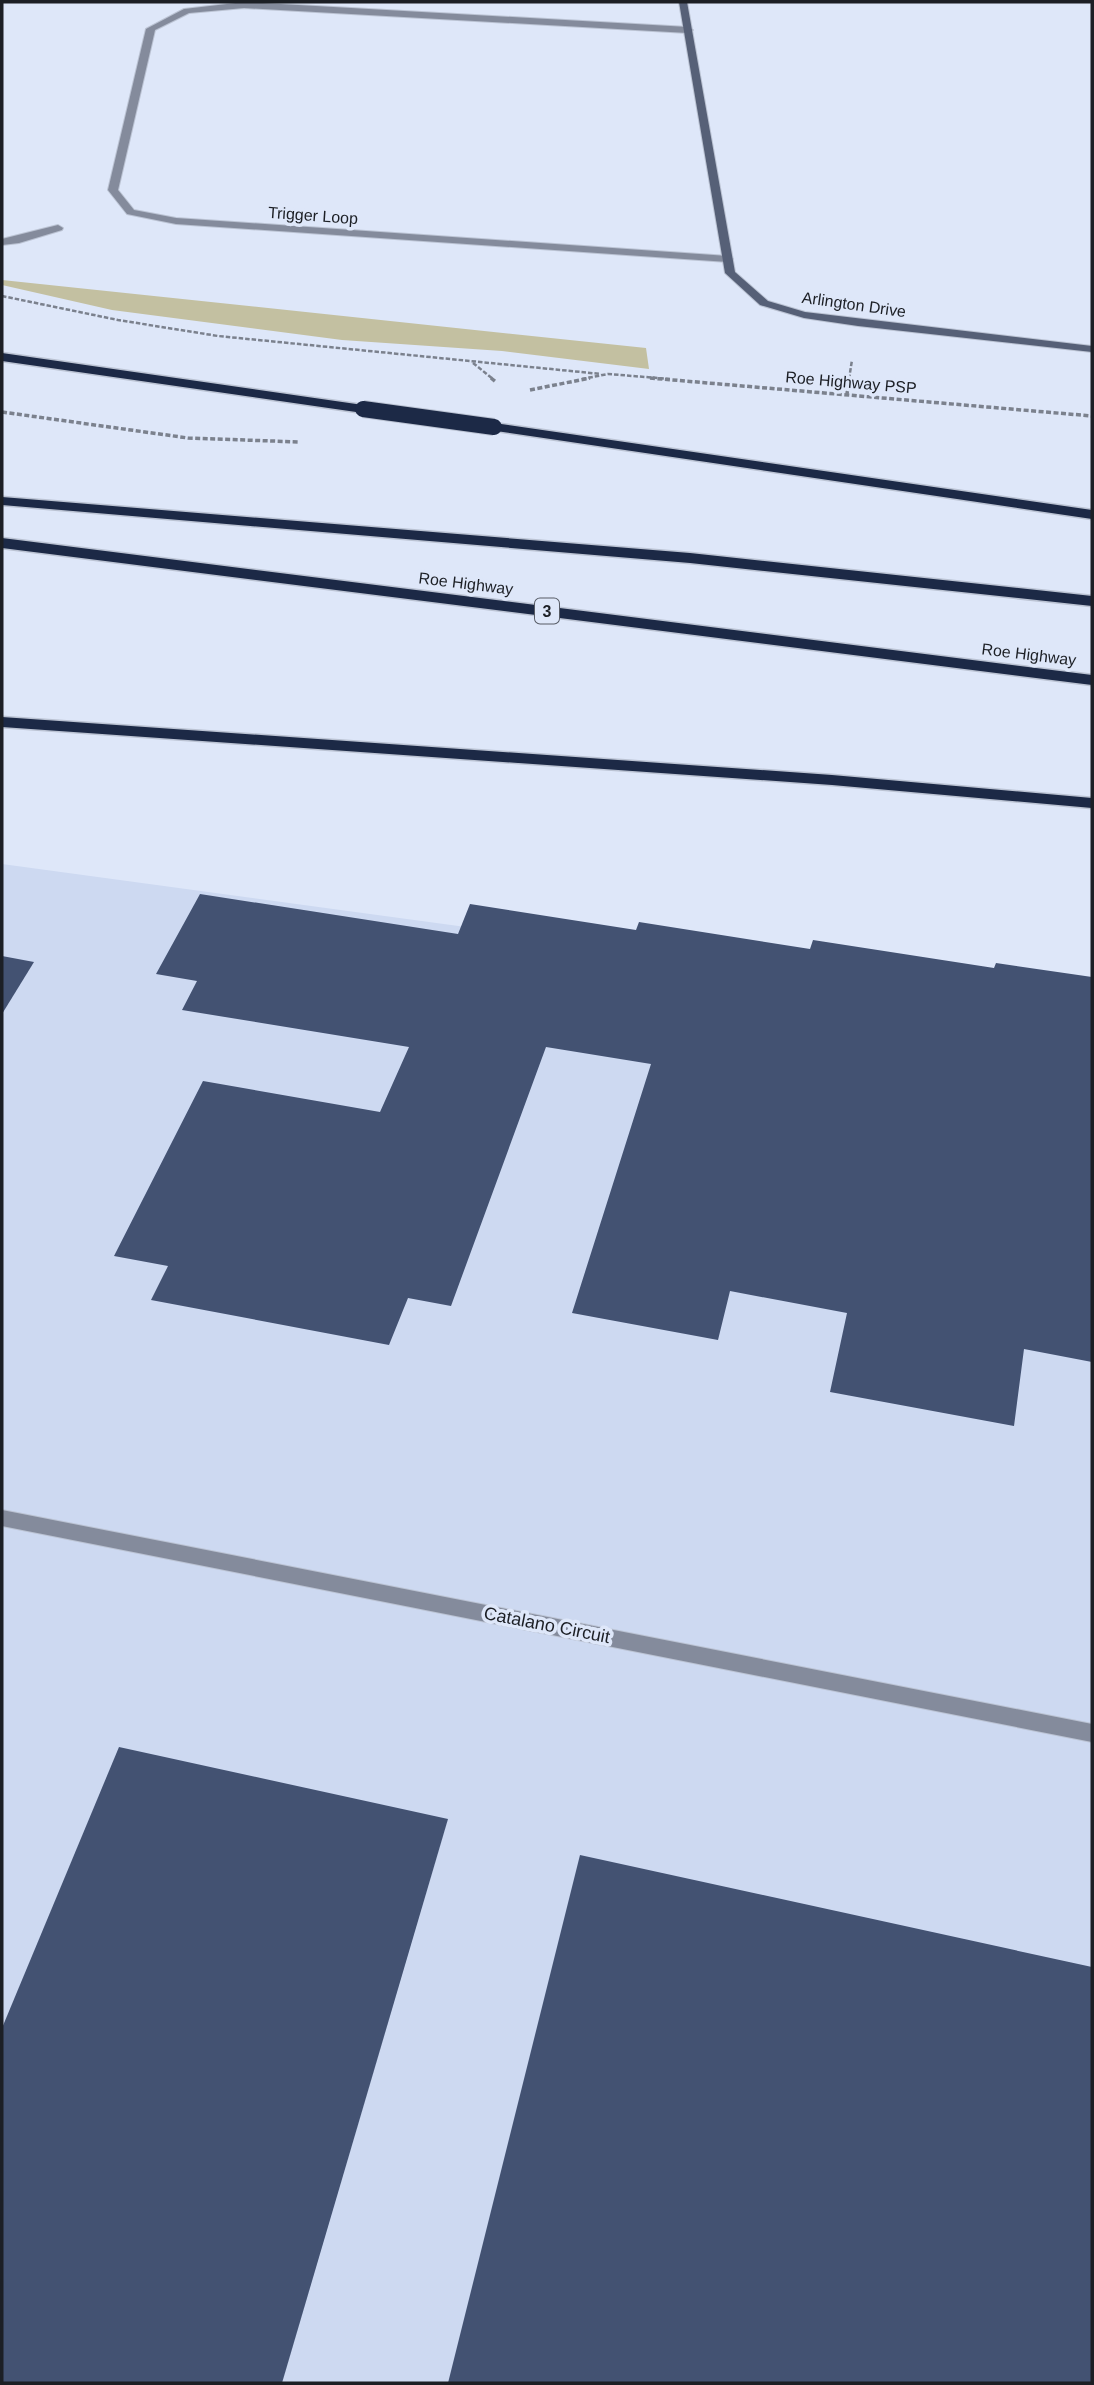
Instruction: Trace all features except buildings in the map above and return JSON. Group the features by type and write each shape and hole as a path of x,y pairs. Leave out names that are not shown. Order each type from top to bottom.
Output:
{"highway":[{"path":"2,357 1092,515"},
{"path":"2,501 690,558 1092,601"},
{"name":"Roe Highway","path":"2,543 1092,680"},
{"path":"2,722 832,780 1092,803"}],"street":[{"name":"Arlington Drive","path":"683,2 730,273 764,303 804,315 1092,349"},
{"name":"Trigger Loop","path":"688,30 244,5 183,8 151,30 113,190 131,212 176,221 728,259"},
{"path":"2,242 19,240 58,228"},
{"name":"Catalano Circuit","path":"2,1518 1092,1733"}],"path":[{"name":"Roe Highway PSP","path":"2,296 118,320 218,336 472,363 1092,416"},
{"path":"472,363 502,386"}],"shaded area":[{"path":"2,280 646,348 649,369 502,351 342,340 112,310 2,285"},
{"path":"2,864 1092,1012 1092,2383 2,2383"}]}
